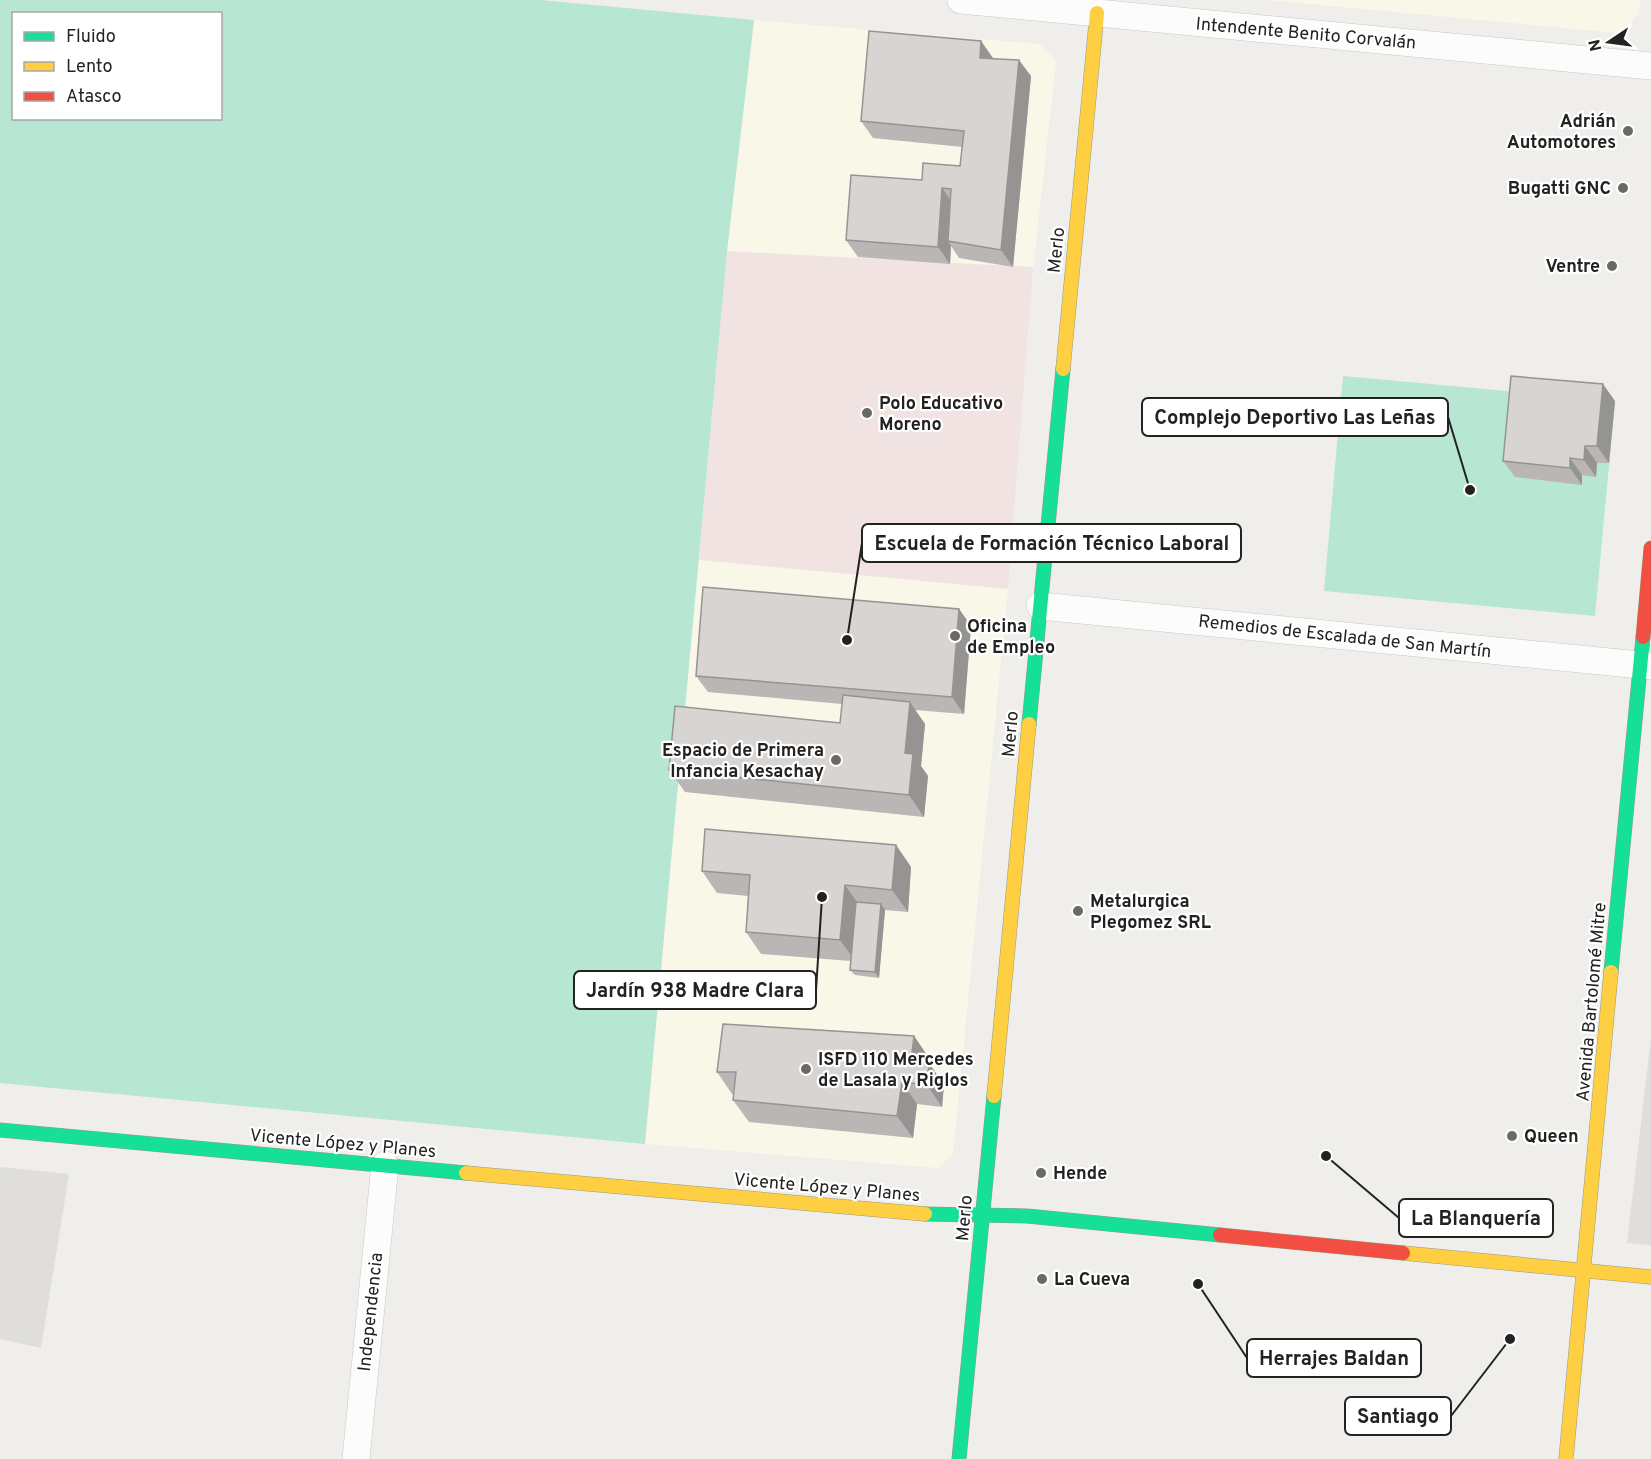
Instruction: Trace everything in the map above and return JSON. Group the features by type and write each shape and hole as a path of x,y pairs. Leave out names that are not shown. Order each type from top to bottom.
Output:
{"street":[{"name":"Intendente Benito Corvalán","path":"961,0 1651,66"},
{"name":"Merlo","path":"959,1459 1097,13"},
{"name":"Avenida Bartolomé Mitre","path":"1566,1459 1645,665 1651,548"},
{"name":"Remedios de Escalada de San Martín","path":"1040,606 1645,665"},
{"name":"Vicente López y Planes","path":"0,1130 942,1216 1027,1216 1651,1277"},
{"name":"Independencia","path":"356,1459 385,1165"}],"shaded area":[{"path":"1268,0 1640,0 1639,14 1618,33"},
{"path":"754,20 1039,44 1056,61 1033,267 727,251"},
{"name":"Polo Educativo Moreno","path":"727,251 1033,267 1008,589 699,560"},
{"path":"699,560 1008,589 953,1154 938,1168 645,1144"},
{"path":"1651,1037 1651,1245 1627,1243"},
{"path":"0,1167 69,1174 41,1348 0,1339"}],"green space":[{"path":"0,0 541,0 754,20 727,251 645,1144 0,1083"},
{"path":"1343,376 1615,401 1595,616 1324,591"}],"building":[{"path":"869,31 981,41 980,58 1019,60 1001,250 948,241 951,189 942,188 938,247 846,240 851,175 922,180 923,163 960,166 964,131 861,121"},
{"path":"1511,376 1603,384 1597,446 1585,446 1584,460 1570,458 1570,468 1503,461"},
{"path":"703,587 959,609 952,697 696,676"},
{"path":"843,695 910,702 905,753 913,754 909,795 669,770 675,706 840,723"},
{"path":"705,829 896,845 892,890 845,885 840,940 746,932 750,875 702,871"},
{"path":"856,902 881,904 875,972 850,970"},
{"path":"723,1024 914,1036 911,1061 929,1063 927,1085 902,1082 897,1116 733,1100 736,1072 717,1072"}],"traffic: fast":[{"path":"1029,724 1063,369"},
{"path":"1611,972 1643,637"},
{"path":"959,1459 994,1096"},
{"path":"0,1130 466,1173"},
{"path":"925,1214 1027,1216 1220,1235"}],"traffic: slow":[{"path":"1063,369 1097,13"},
{"path":"994,1096 1029,724"},
{"path":"1566,1459 1611,972"},
{"path":"466,1173 925,1214"},
{"path":"1403,1253 1651,1277"}],"traffic: jam":[{"path":"1643,637 1651,548"},
{"path":"1220,1235 1403,1253"}],"place":[{"name":"Adrián Automotores","path":"1628,131"},
{"name":"Bugatti GNC","path":"1623,188"},
{"name":"Ventre","path":"1612,266"},
{"name":"Polo Educativo Moreno","path":"867,413"},
{"name":"Complejo Deportivo Las Leñas","path":"1470,490"},
{"name":"Oficina de Empleo","path":"955,636"},
{"name":"Escuela de Formación Técnico Laboral","path":"847,640"},
{"name":"Espacio de Primera Infancia Kesachay","path":"836,760"},
{"name":"Jardín 938 Madre Clara","path":"822,897"},
{"name":"Metalurgica Plegomez SRL","path":"1078,911"},
{"name":"ISFD 110 Mercedes de Lasala y Riglos","path":"806,1069"},
{"name":"Queen","path":"1512,1136"},
{"name":"La Blanquería","path":"1326,1156"},
{"name":"Hende","path":"1041,1173"},
{"name":"La Cueva","path":"1042,1279"},
{"name":"Herrajes Baldan","path":"1198,1284"},
{"name":"Santiago","path":"1510,1339"}]}
